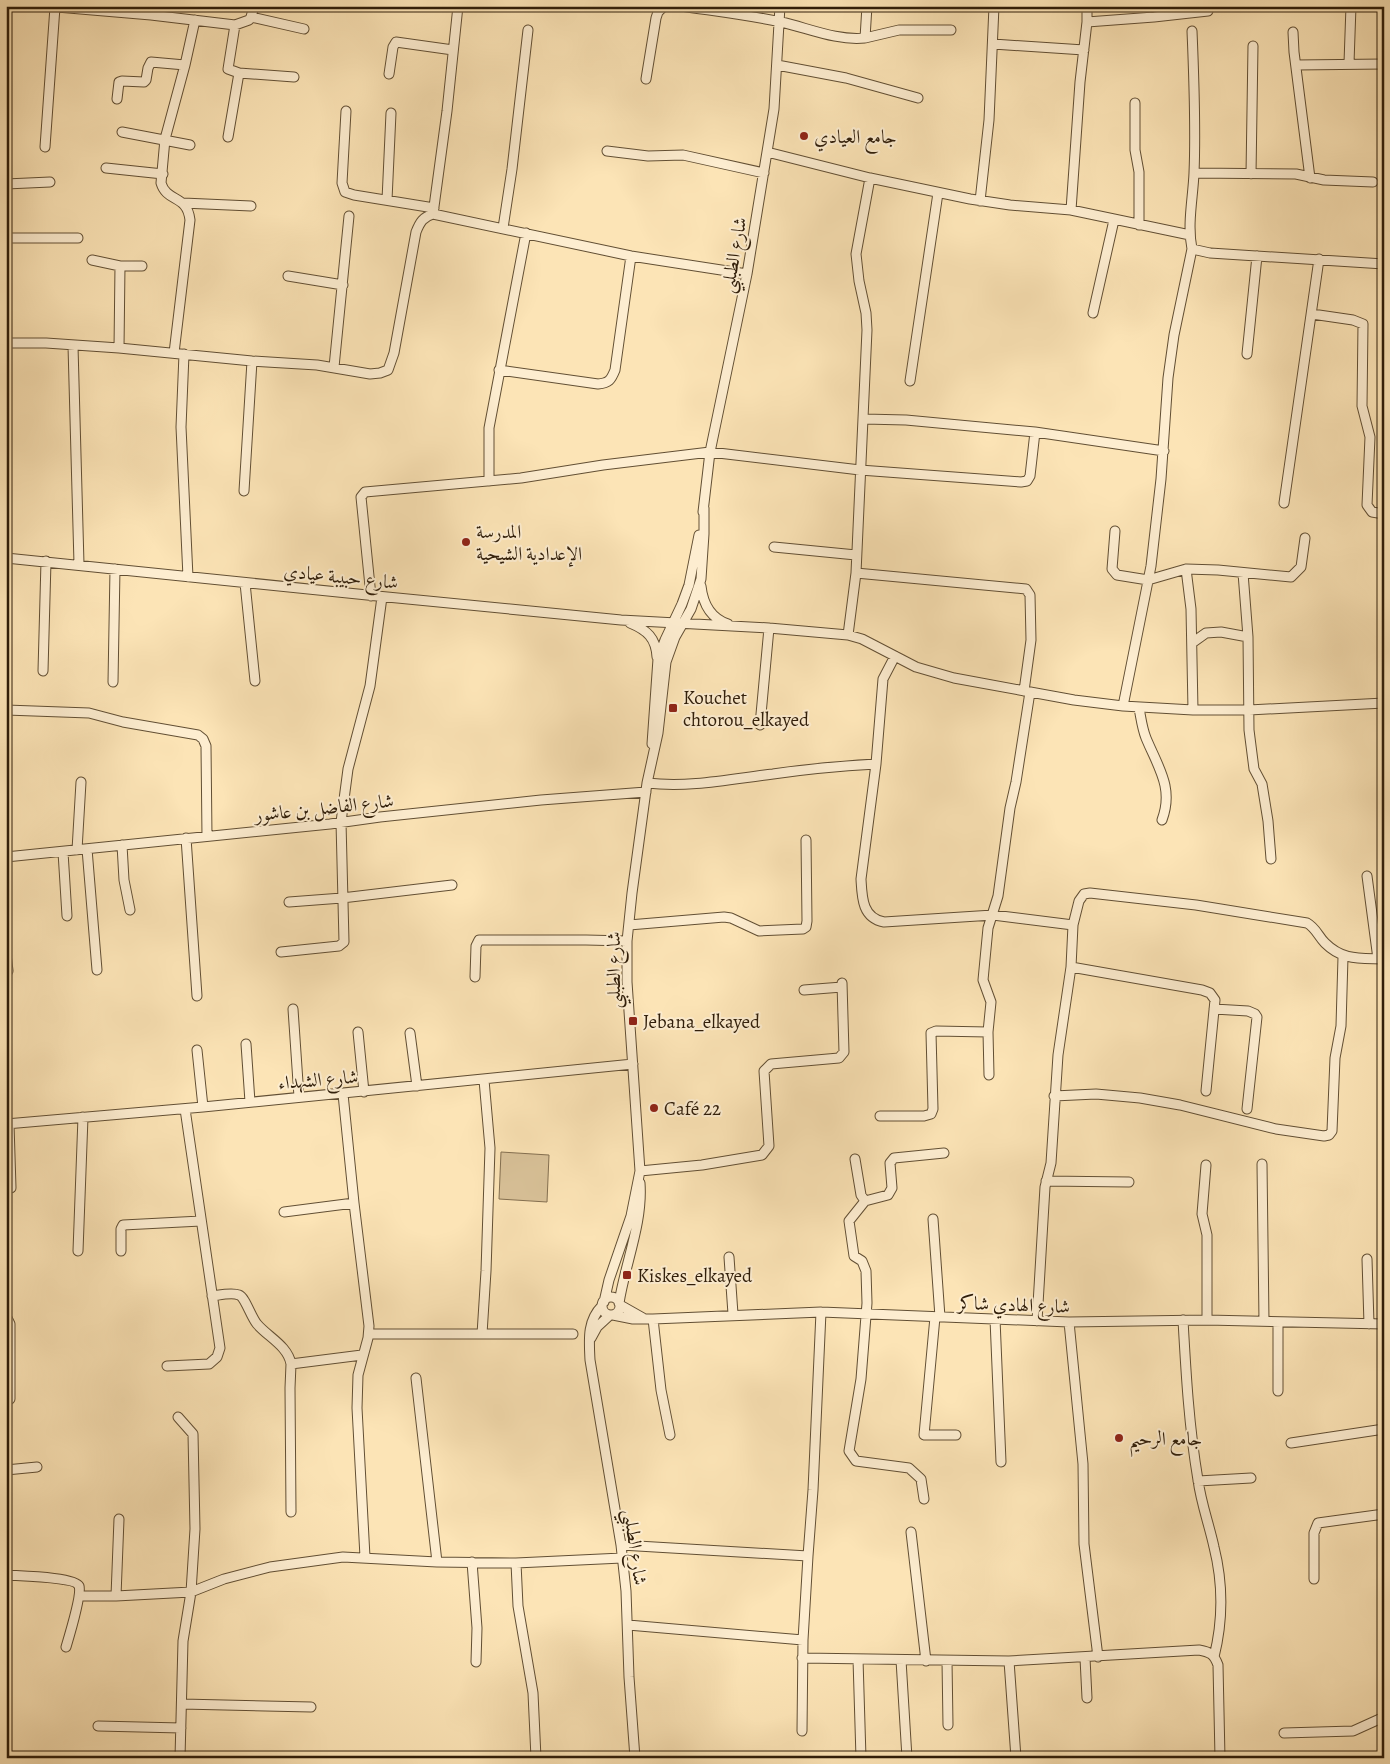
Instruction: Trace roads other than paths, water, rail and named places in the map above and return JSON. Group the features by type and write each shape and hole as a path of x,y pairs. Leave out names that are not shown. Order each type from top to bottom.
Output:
{"street":[{"path":"45,6 152,11 195,20 235,25 249,20 254,6"},
{"path":"6,343 46,343 119,348 334,367 370,374 388,370 394,353 416,232 420,222 434,211 450,92 458,6"},
{"path":"646,79 656,18 658,12 664,6"},
{"path":"681,6 780,22 833,36 865,38 899,30 951,30"},
{"name":"شارع الطبلبي","path":"651,762 658,664 661,651 689,585 704,508 710,452 747,274 774,109 780,6"},
{"path":"865,38 867,6"},
{"path":"980,201 989,120 994,6"},
{"path":"1071,210 1087,6"},
{"path":"1349,63 1351,6"},
{"path":"45,147 55,7"},
{"path":"1087,22 1208,11"},
{"path":"251,17 304,29"},
{"path":"174,353 190,225 189,211 182,203 163,190 161,183 166,139 195,20"},
{"path":"235,25 227,68 239,73 294,76"},
{"path":"503,228 512,169 528,30"},
{"path":"1123,706 1151,566 1164,451 1168,378 1174,335 1192,249 1190,234 1194,173 1194,90 1192,31"},
{"path":"1293,32 1310,178"},
{"path":"389,74 393,47 396,42 453,50"},
{"path":"993,44 1084,50"},
{"path":"1251,174 1252,46"},
{"path":"117,99 120,82 144,82 151,62 185,65"},
{"path":"777,64 846,78 918,98"},
{"path":"1296,65 1384,64"},
{"path":"228,137 239,73"},
{"path":"1135,103 1135,150 1139,172 1139,225"},
{"path":"346,111 342,183 346,192 631,256 747,274"},
{"path":"387,200 391,113"},
{"path":"122,132 190,144"},
{"path":"608,151 648,156 683,155 764,173"},
{"path":"767,152 938,193 1010,205 1071,210 1190,234"},
{"path":"106,168 163,174"},
{"path":"1194,173 1296,174 1324,180 1373,182"},
{"path":"848,635 856,573 867,330 856,254 870,178"},
{"path":"6,184 50,182"},
{"path":"910,382 938,193"},
{"path":"182,203 251,206"},
{"path":"334,367 349,216"},
{"path":"1093,313 1114,220"},
{"path":"488,481 489,428 526,233"},
{"path":"6,238 78,238"},
{"path":"1192,249 1210,253 1384,264"},
{"path":"499,370 598,384 611,380 615,370 631,256"},
{"path":"1247,354 1257,256"},
{"path":"1284,503 1319,259"},
{"path":"92,260 120,266 142,266"},
{"path":"119,348 120,266"},
{"path":"288,276 343,285"},
{"path":"1312,314 1353,320 1363,324 1362,406 1370,437 1367,505 1372,512 1384,514"},
{"path":"73,346 79,564"},
{"path":"184,354 181,427 188,577"},
{"path":"244,491 252,361"},
{"path":"864,419 906,420 1035,432 1164,451"},
{"path":"371,596 360,497 365,492 521,478 603,465 710,452 860,470 1024,482 1029,478 1032,470 1035,432"},
{"name":"شارع الطبلبي","path":"620,1304 641,1195 627,982 627,941 647,787 658,733 666,662 675,636 691,609 701,579 704,508"},
{"path":"1115,531 1112,569 1114,573 1148,580 1186,569 1291,577 1301,568 1305,538"},
{"path":"774,547 856,556"},
{"name":"شارع حبيبة عيادي","path":"6,558 621,620 683,622 848,635 862,639 921,668 954,678 1027,692 1139,708 1249,710 1384,703"},
{"path":"43,671 46,561"},
{"path":"113,682 115,569"},
{"path":"1186,569 1191,609 1193,710"},
{"path":"856,573 1026,589 1030,595 1031,640 1027,692 1016,782 1008,822 998,896 988,928 983,980 990,1002 988,1032 990,1075"},
{"path":"1243,573 1248,637 1249,730 1254,769 1262,784 1268,821 1271,859"},
{"path":"701,579 702,595 707,608 721,621 735,626"},
{"path":"246,583 255,681"},
{"path":"281,952 343,944 341,822 348,768 370,686 382,597"},
{"path":"621,620 647,631 654,639 658,664"},
{"path":"760,726 769,628"},
{"path":"1192,643 1206,633 1221,632 1248,637"},
{"path":"894,656 883,680 876,764 861,879 862,897 865,908 870,916 877,921 884,922 993,915 1074,925"},
{"path":"1139,708 1146,737 1167,788 1168,798 1162,820"},
{"path":"6,710 89,713 123,722 198,735 203,739 206,746 207,836"},
{"name":"شارع الفاضل بن عاشور","path":"6,857 330,824 647,787 722,782 815,768 876,764"},
{"path":"76,850 81,782"},
{"path":"186,838 197,996"},
{"path":"629,925 724,917 731,918 759,931 804,929 807,921 806,840"},
{"path":"122,845 124,880 130,910"},
{"path":"86,848 96,970"},
{"path":"63,852 68,916"},
{"path":"1037,1321 1046,1182 1051,1163 1058,1055 1071,967 1074,925 1079,901 1084,894 1090,893 1196,905 1307,923 1317,931 1324,942 1343,956 1381,959 1367,876"},
{"path":"289,902 342,898 452,885"},
{"path":"475,978 476,946 479,940 627,941"},
{"path":"6,954 8,971"},
{"path":"1054,1096 1072,1094 1115,1095 1140,1098 1180,1105 1276,1129 1324,1136 1330,1135 1332,1132 1335,1058 1341,1026 1343,956"},
{"path":"1071,967 1210,993 1215,1000 1206,1091"},
{"path":"640,1174 762,1155 769,1146 764,1071 771,1064 839,1058 844,1052 842,985 804,990"},
{"path":"293,1009 299,1097"},
{"path":"1214,1009 1248,1011 1257,1017 1247,1108"},
{"path":"880,1116 924,1116 931,1114 933,1109 930,1033 936,1031 988,1032"},
{"path":"358,1032 364,1092"},
{"path":"410,1033 417,1086"},
{"path":"246,1044 250,1102"},
{"path":"196,1050 203,1107"},
{"name":"شارع الشهداء","path":"7,1124 364,1092 633,1064"},
{"path":"482,1334 490,1148 484,1080"},
{"path":"343,1094 369,1334 358,1375 357,1408 366,1557"},
{"path":"167,1366 209,1364 217,1357 220,1348 185,1109"},
{"path":"78,1251 83,1117"},
{"path":"7,1124 11,1188"},
{"path":"924,1499 921,1479 909,1468 856,1461 849,1451 860,1388 867,1303 866,1272 862,1261 854,1256 849,1221 865,1201 888,1194 892,1188 890,1163 894,1158 944,1153"},
{"path":"855,1160 861,1195 865,1201"},
{"path":"1262,1164 1264,1322"},
{"path":"1206,1165 1202,1214 1207,1234 1207,1320"},
{"name":"شارع الطبلبي","path":"635,1758 626,1591 621,1545 593,1378 589,1342 591,1320 603,1304 609,1280 631,1216 640,1174"},
{"path":"1046,1182 1129,1182"},
{"path":"284,1212 354,1203"},
{"path":"933,1219 938,1317 924,1435 956,1435"},
{"path":"121,1251 121,1229 123,1225 201,1221"},
{"path":"728,1257 733,1314"},
{"path":"1366,1259 1369,1324"},
{"path":"212,1296 238,1294 244,1298 248,1312 256,1323 290,1356 291,1512"},
{"path":"589,1342 597,1327 611,1315 618,1312 620,1304 613,1298 608,1298 603,1304 604,1312 611,1315"},
{"name":"شارع الهادي شاكر","path":"620,1304 643,1318"},
{"path":"802,1731 802,1658 813,1490 821,1312"},
{"name":"شارع الهادي شاكر","path":"611,1315 633,1319 821,1312 1069,1322 1207,1320 1384,1324"},
{"path":"6,1316 10,1324 10,1400"},
{"path":"653,1318 661,1390 670,1435"},
{"path":"995,1319 1001,1462"},
{"path":"1183,1320 1188,1415 1198,1481 1204,1512 1215,1548 1220,1583 1220,1620 1214,1656"},
{"path":"1069,1322 1083,1464 1084,1544 1098,1657"},
{"path":"1278,1322 1278,1391"},
{"path":"369,1334 573,1334"},
{"path":"291,1364 362,1355"},
{"path":"416,1378 437,1562"},
{"path":"178,1416 193,1434 195,1529 191,1592 184,1641 180,1758"},
{"path":"1291,1443 1384,1429"},
{"path":"6,1470 37,1467"},
{"path":"1198,1481 1251,1478"},
{"path":"1314,1580 1314,1533 1318,1524 1384,1514"},
{"path":"116,1596 119,1519"},
{"path":"911,1532 926,1661"},
{"path":"621,1545 808,1556"},
{"path":"79,1596 191,1592 238,1575 286,1564 343,1557 437,1562 516,1563 622,1558"},
{"path":"472,1562 477,1628 476,1662"},
{"path":"516,1563 518,1606 532,1693 536,1758"},
{"path":"6,1576 72,1581 79,1587 79,1596 66,1647"},
{"path":"628,1625 803,1640"},
{"path":"802,1658 1009,1661 1199,1650 1210,1652 1218,1665 1220,1758"},
{"path":"1084,1658 1087,1698"},
{"path":"858,1659 861,1758"},
{"path":"901,1660 907,1758"},
{"path":"947,1661 948,1725"},
{"path":"1009,1661 1016,1758"},
{"path":"182,1704 311,1707"},
{"path":"1284,1733 1354,1731 1384,1717"},
{"path":"98,1726 181,1728"}],"place":[{"name":"جامع العيادي","path":"804,136"},
{"name":"المدرسة الإعدادية الشيحية","path":"466,542"},
{"name":"Kouchet chtorou_elkayed","path":"673,708"},
{"name":"Jebana_elkayed","path":"633,1021"},
{"name":"Café 22","path":"654,1108"},
{"name":"Kiskes_elkayed","path":"627,1275"},
{"name":"جامع الرحيم","path":"1119,1438"}]}
